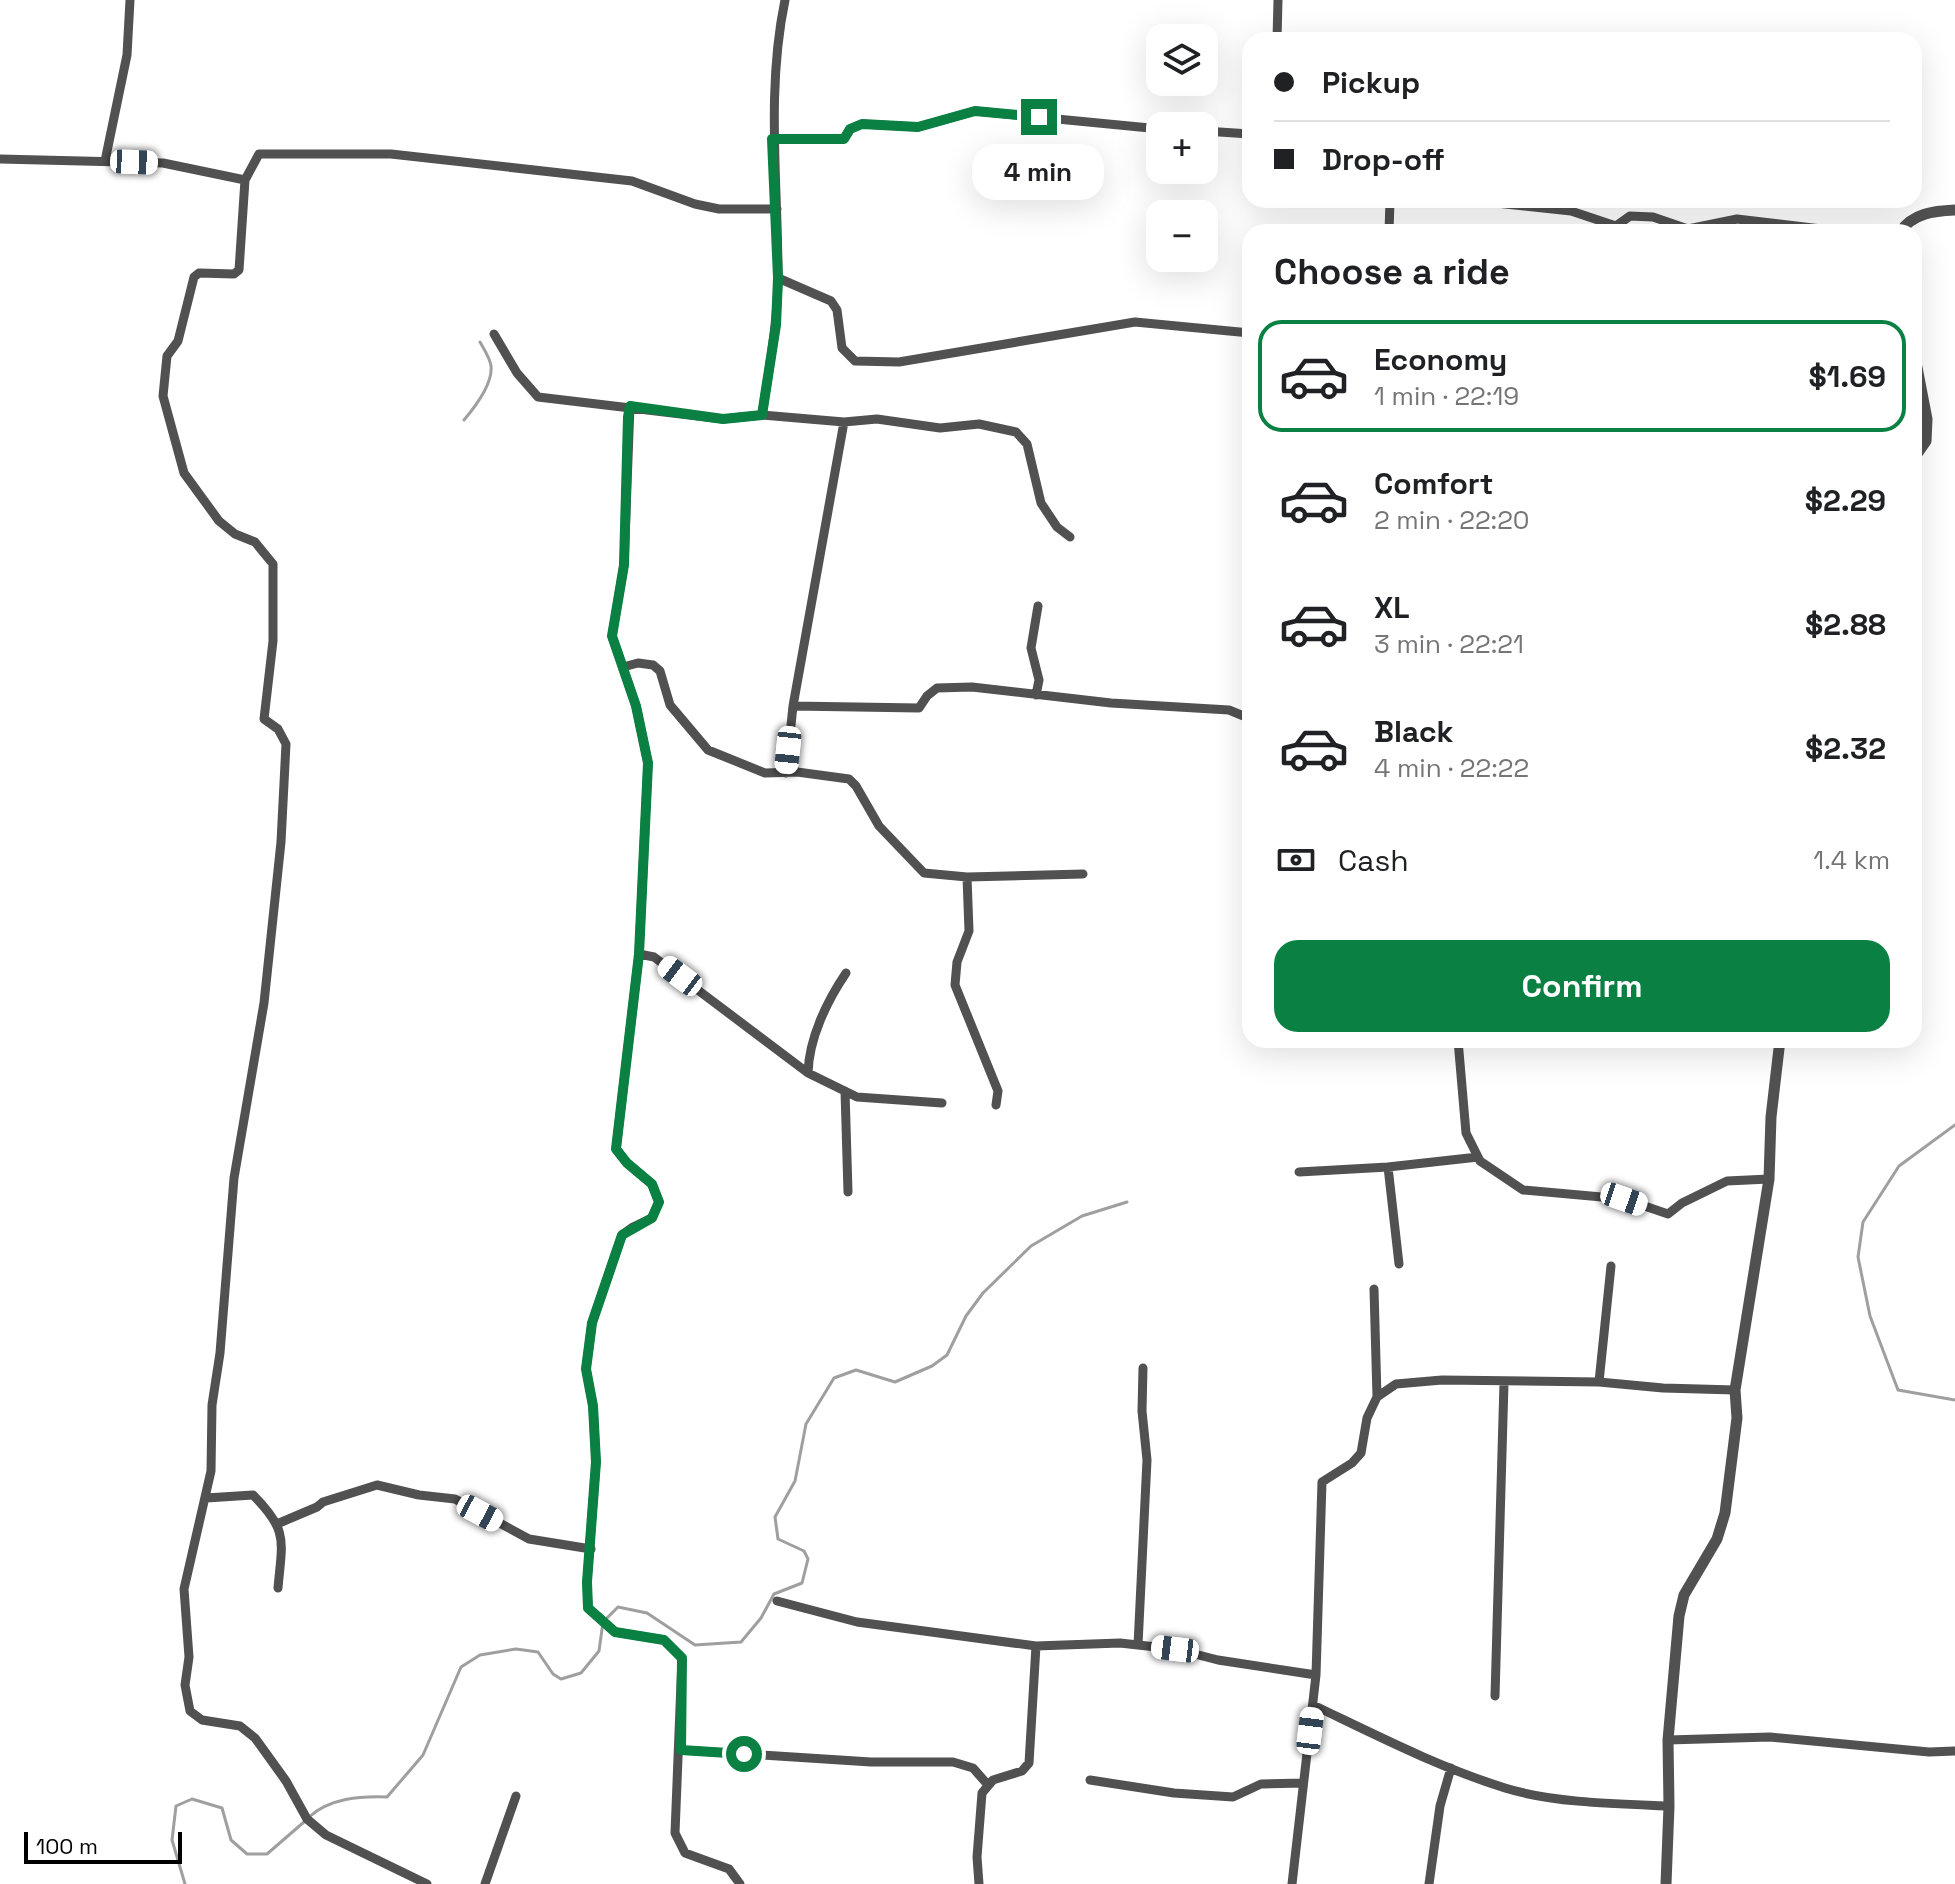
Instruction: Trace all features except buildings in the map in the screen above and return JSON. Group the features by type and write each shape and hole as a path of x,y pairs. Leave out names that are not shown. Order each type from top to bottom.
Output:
{"street":[{"path":"105,161 127,55 130,0"},
{"path":"762,415 776,325 777,209 772,139 779,26 785,0"},
{"path":"1277,32 1278,0"},
{"path":"772,139 844,139 850,129 862,124 918,127 975,111 1146,128"},
{"path":"1218,132 1242,133"},
{"path":"427,1884 326,1835 307,1819 286,1781 255,1738 240,1726 202,1720 190,1711 185,1685 189,1657 184,1589 211,1471 212,1405 220,1353 234,1178 264,1003 281,842 286,744 278,729 264,719 273,641 273,564 255,542 235,534 219,521 184,473 163,396 167,356 178,341 194,277 199,273 234,274 239,270 245,180 259,154 391,154 632,181 695,204 719,209 777,209"},
{"path":"0,159 163,163 245,180"},
{"path":"1543,208 1571,211 1610,224"},
{"path":"1907,224 1934,211 1955,210"},
{"path":"1619,224 1630,216 1653,217 1673,224"},
{"path":"1712,224 1737,219 1779,224"},
{"path":"778,278 831,301 837,310 842,348 855,361 899,362 1135,322 1242,332"},
{"path":"494,334 517,373 538,397 723,419 762,415 844,422 877,419 940,428 979,424 1016,432 1027,444 1041,503 1057,527 1070,537"},
{"path":"1922,393 1927,419 1926,441 1922,447"},
{"path":"630,406 624,565 612,636 636,706 648,763 639,954 616,1149 652,1184 659,1202 652,1218 622,1235 592,1323 586,1369 593,1406 596,1462 587,1582 588,1608 615,1632 664,1640 682,1658 681,1750 675,1833 685,1853 729,1869 740,1884"},
{"path":"786,773 793,706 844,422"},
{"path":"1036,695 1039,680 1031,648 1038,606"},
{"path":"623,667 638,663 653,665 660,671 670,705 708,750 765,773 849,779 879,826 924,873 967,877 1083,874"},
{"path":"793,706 919,708 937,688 961,687 1137,705 1229,710 1242,715"},
{"path":"967,877 969,931 957,962 955,985 998,1091 996,1105"},
{"path":"639,954 654,957 808,1073 857,1097 942,1103"},
{"path":"808,1073 809,1059 830,998 846,973"},
{"path":"1459,1048 1466,1133 1480,1161 1523,1190 1624,1199 1668,1214 1682,1203 1727,1181 1769,1179"},
{"path":"1666,1884 1668,1740 1679,1616 1684,1595 1717,1539 1725,1513 1737,1418 1735,1390 1769,1179 1771,1117 1779,1048"},
{"path":"845,1091 848,1192"},
{"path":"1299,1172 1388,1167 1478,1157"},
{"path":"1388,1167 1399,1264"},
{"path":"1599,1382 1611,1266"},
{"path":"1292,1884 1316,1675 1322,1482 1352,1463 1361,1453 1367,1418 1377,1397 1374,1289"},
{"path":"1138,1645 1147,1460 1142,1411 1143,1368"},
{"path":"1377,1397 1396,1384 1442,1380 1599,1382 1735,1390"},
{"path":"1495,1696 1504,1383"},
{"path":"277,1524 323,1502 377,1485 419,1495 455,1499 529,1539 591,1549"},
{"path":"206,1498 253,1495 273,1515 283,1538 278,1588"},
{"path":"777,1601 857,1622 1036,1646 1120,1643 1175,1649 1218,1660 1316,1675"},
{"path":"979,1884 977,1857 982,1793 993,1780 1022,1771 1029,1763 1036,1646"},
{"path":"1313,1705 1451,1768 1508,1789 1591,1802 1669,1806"},
{"path":"1668,1740 1770,1737 1929,1752 1955,1751"},
{"path":"681,1750 871,1762 953,1762 973,1768 988,1785"},
{"path":"1429,1884 1440,1806 1451,1768"},
{"path":"1090,1780 1174,1793 1233,1797 1261,1784 1303,1783"},
{"path":"485,1884 516,1796"}],"waterway":[{"path":"464,420 482,395 491,373 489,360 480,342"},
{"path":"1955,1125 1899,1166 1863,1222 1858,1257 1870,1316 1898,1390 1955,1400"},
{"path":"309,1817 326,1806 346,1800 387,1797 423,1755 461,1667 480,1655 516,1649 538,1652 553,1674 561,1679 581,1673 599,1651 603,1622 618,1607 647,1613 695,1645 741,1642 761,1618 774,1594 802,1583 808,1559 804,1551 778,1539 775,1517 795,1481 806,1424 834,1378 856,1370 895,1382 932,1366 947,1355 966,1316 983,1293 1031,1246 1082,1216 1127,1202"},
{"path":"185,1884 172,1840 176,1806 192,1799 222,1808 231,1840 247,1854 267,1854 304,1822"}],"route":[{"path":"744,1754 681,1750 682,1658 664,1640 615,1632 588,1608 587,1582 596,1462 593,1406 586,1369 592,1323 622,1235 652,1218 659,1202 652,1184 616,1149 639,954 648,763 636,706 612,636 624,565 628,417 630,406 723,419 762,415 776,325 778,278 772,139 844,139 850,129 862,124 918,127 975,111 1039,117"}]}
